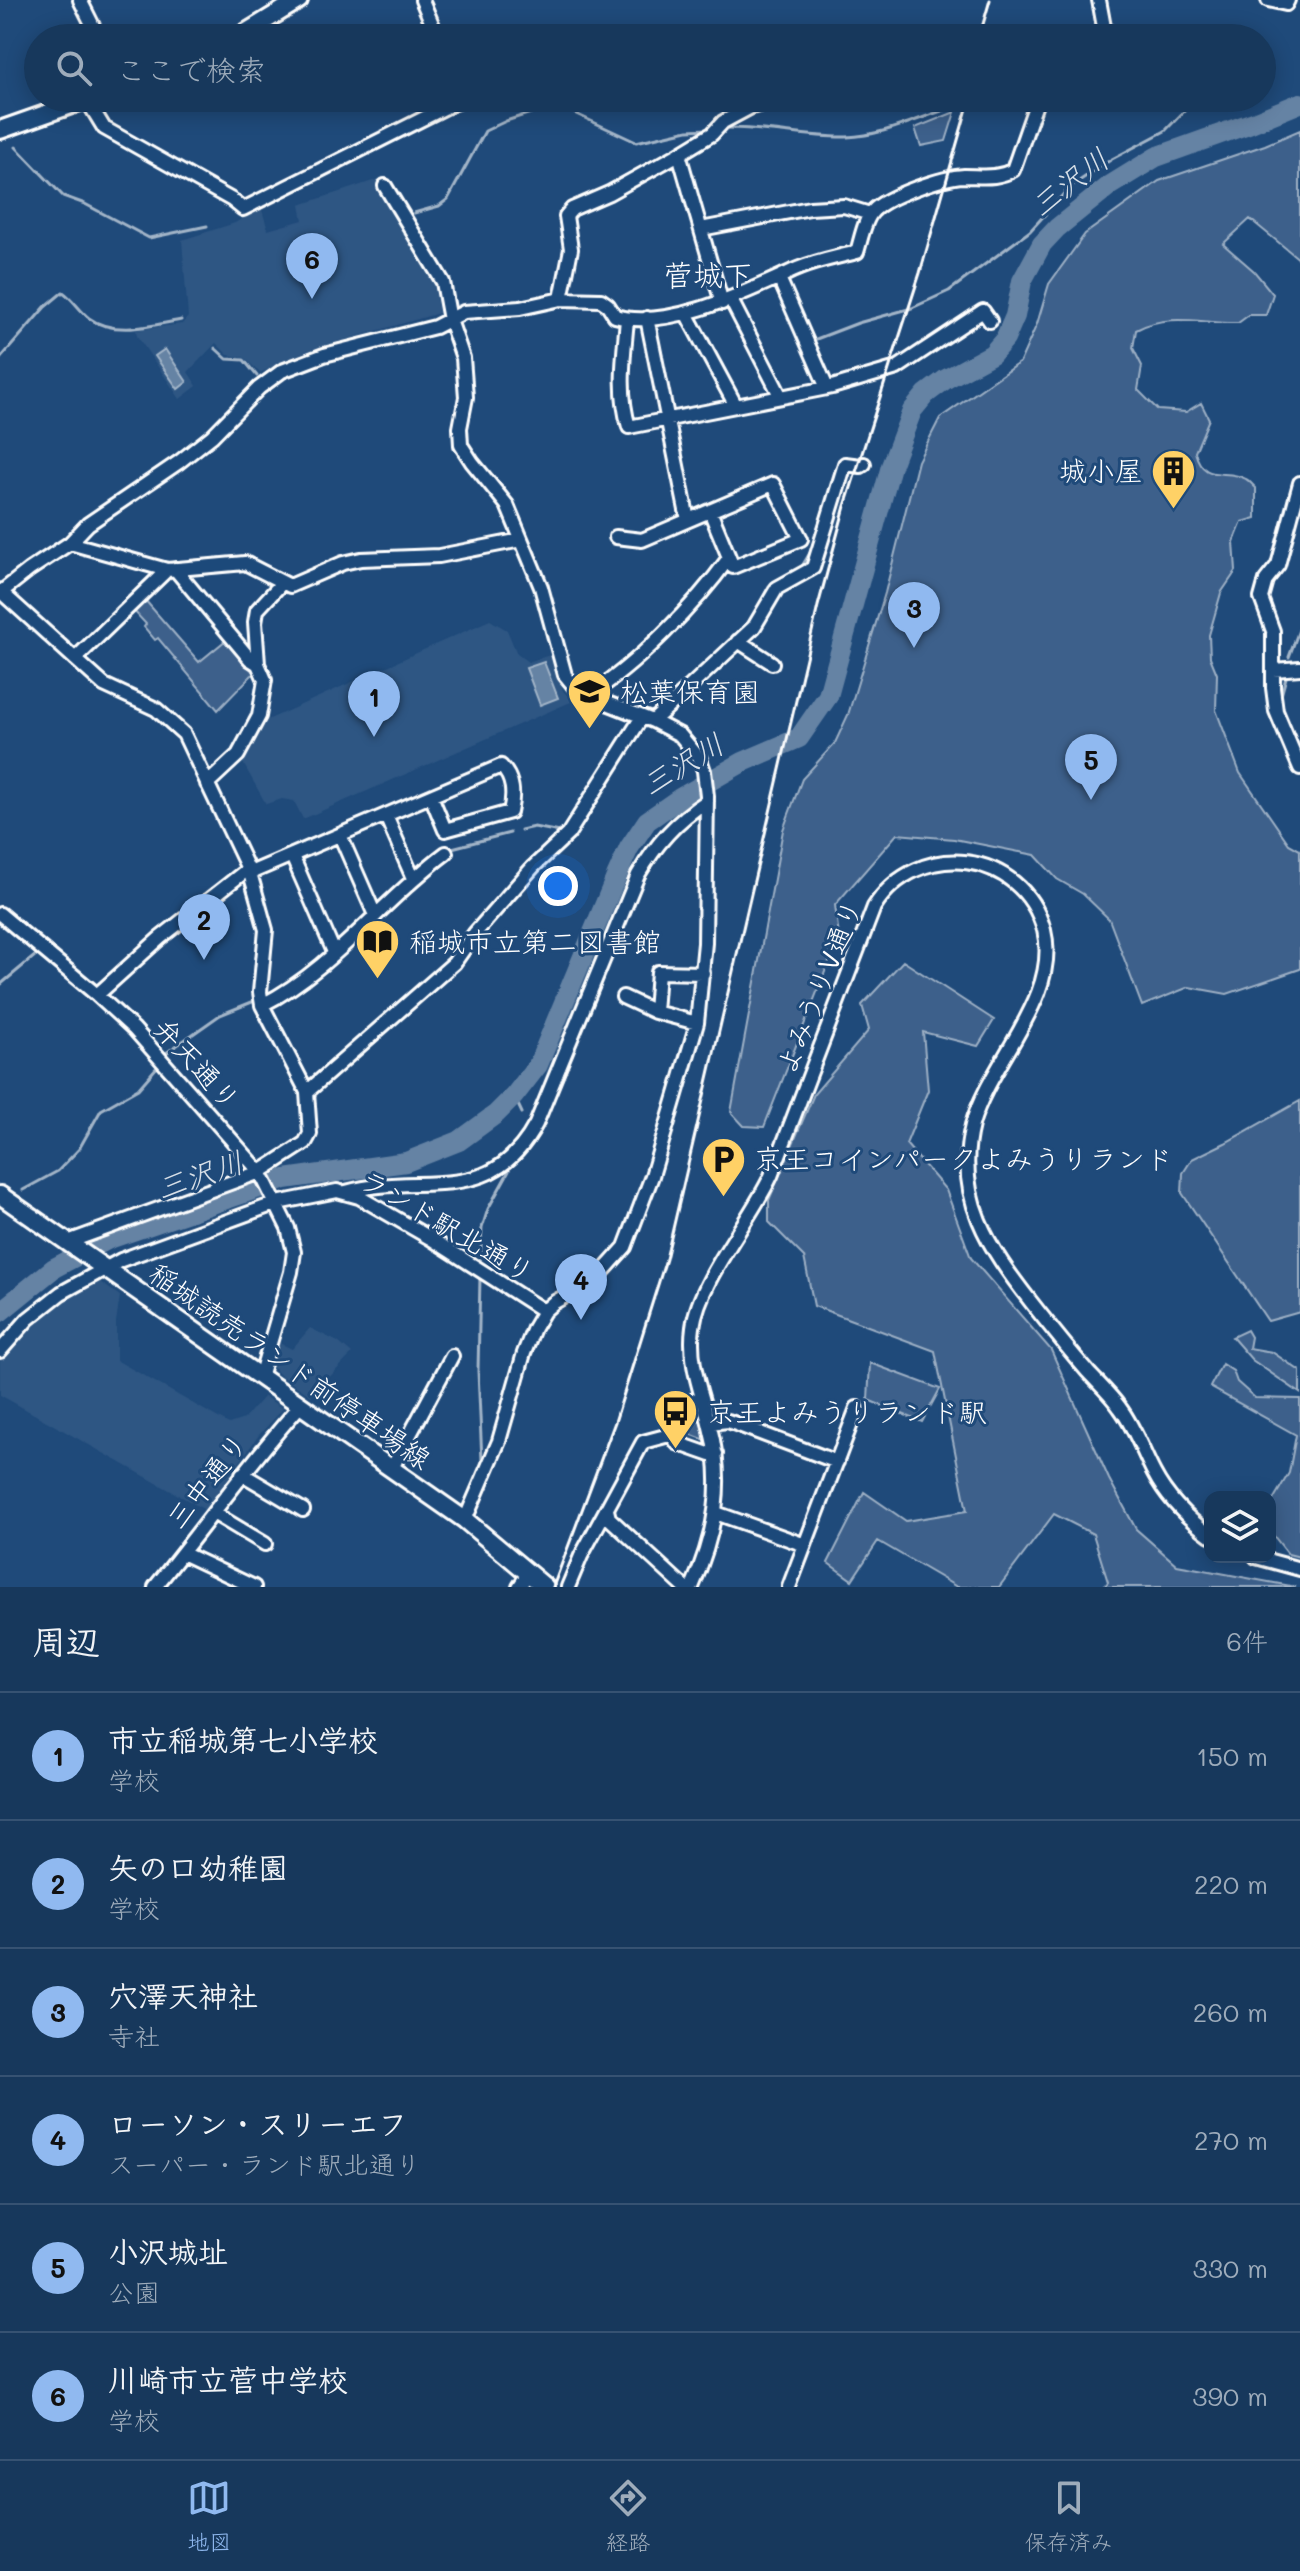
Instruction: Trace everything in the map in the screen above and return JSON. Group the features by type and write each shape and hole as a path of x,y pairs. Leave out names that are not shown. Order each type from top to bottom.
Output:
{"main road":[{"path":"260,24 299,0"},
{"path":"0,130 52,112"},
{"name":"稲城読売ランド前停車場線","path":"0,1195 465,1520 545,1587"}],"street":[{"path":"80,0 92,24"},
{"path":"422,0 432,24"},
{"path":"1099,0 1103,24"},
{"path":"1268,0 1286,4 1288,0"},
{"path":"96,112 104,128 243,209 430,112"},
{"path":"561,299 571,249 566,216 572,209 609,193 679,154 743,112"},
{"path":"70,1244 260,1172 305,1143 310,1134 307,1092 262,1005 260,992 266,930 249,871 184,734 156,709 104,685 0,592 70,543 88,524 179,462 212,436 259,388 282,371 324,355 435,327 464,312 520,308 561,299 601,300 615,316 627,319 686,313 727,301 823,260 857,252 870,214 876,208 935,180 961,176 994,177 1013,170 1033,112"},
{"path":"679,154 727,301 781,397"},
{"path":"385,186 443,282 450,320 463,358 466,397 460,428 461,445 507,505 541,587 565,675 571,685 587,696 680,735 700,759 707,798 703,973 697,1023 673,1110 625,1247 598,1277 544,1311 529,1339 499,1441 465,1520"},
{"path":"701,229 810,208 844,206 870,214"},
{"path":"779,278 827,388"},
{"path":"627,319 622,384 623,408 629,427 827,388 897,368 983,311 990,321"},
{"path":"686,313 736,406"},
{"path":"647,318 688,520"},
{"path":"307,1092 454,963 533,867 567,835 648,719 754,627 777,588 813,568 845,464 864,464"},
{"path":"1300,483 1278,565 1266,580 1261,598 1273,631 1276,711 1300,768"},
{"path":"616,537 642,540 773,484 801,539 733,567 710,511"},
{"path":"70,543 171,570 245,563 290,586 343,563 361,559 439,556 521,540"},
{"path":"587,696 622,671 697,598 729,558"},
{"path":"75,659 171,570"},
{"path":"171,570 250,659 258,664"},
{"path":"207,784 238,755 259,716 265,680 258,664 257,610 282,583"},
{"path":"738,641 772,663"},
{"path":"1274,670 1300,668"},
{"path":"97,995 160,938 249,871 292,856 386,816 431,796 501,766 508,773 514,793 510,812 445,830 431,796"},
{"path":"346,1192 364,1187 468,1182 506,1164 525,1146 638,875 654,848 672,827 707,798"},
{"path":"386,816 413,878"},
{"path":"340,835 375,915"},
{"path":"262,1005 283,995 413,878 446,853"},
{"path":"292,856 334,952"},
{"name":"よみうりV通り","path":"692,1587 706,1555 716,1513 718,1478 716,1454 692,1357 696,1312 709,1281 771,1176 874,907 897,881 924,866 948,861 975,864 1004,876 1026,895 1040,919 1047,955 1038,994 983,1094 973,1124 968,1147 968,1173 978,1219 997,1258 1065,1346 1123,1411 1157,1479 1171,1499 1204,1529"},
{"name":"弁天通り","path":"0,914 97,995 151,1047 260,1172 293,1239 294,1252 260,1377"},
{"path":"655,1012 658,972 703,973"},
{"path":"623,997 655,1012 697,1023"},
{"name":"ランド駅北通り","path":"0,1351 28,1319 101,1265 277,1203 329,1192 346,1192 430,1238 544,1311"},
{"path":"392,1468 452,1356"},
{"path":"700,1397 682,1406 673,1434 677,1443 716,1454"},
{"name":"三中通り","path":"157,1586 215,1514 242,1474 300,1406"},
{"path":"789,1587 857,1408"},
{"path":"709,1423 728,1421 837,1462"},
{"path":"568,1587 581,1556 643,1442 673,1434"},
{"path":"242,1474 303,1510"},
{"path":"607,1510 609,1518 684,1587"},
{"path":"716,1513 805,1545"},
{"path":"215,1514 265,1544"},
{"path":"182,1553 254,1587"},
{"path":"1276,1562 1300,1569"},
{"path":"519,1587 529,1572"}],"shaded area":[{"path":"955,112 946,141 921,146 915,128"},
{"path":"1300,130 1300,260 1250,219 1223,244 1254,271 1273,294 1266,315 1249,315 1238,323 1161,321 1136,330 1133,348 1142,366 1138,390 1158,410 1186,412 1201,403 1209,419 1195,452 1204,468 1210,472 1238,476 1256,488 1256,518 1242,522 1234,542 1236,571 1221,593 1209,635 1210,657 1217,674 1216,710 1240,773 1289,844 1300,850 1300,969 1227,994 1189,987 1142,1006 1109,919 1083,894 1057,879 1035,855 954,839 897,834 835,905 839,936 764,1127 744,1126 731,1112 783,830 802,779 835,743 848,715 885,593 918,461 940,418 1020,362 1037,324 1049,284 1085,234 1159,181"},
{"path":"379,179 379,188 399,214 396,218 434,285 439,313 306,351 260,373 245,358 228,355 216,343 188,372 197,386 180,399 136,330 182,324 188,317 182,240 235,223 261,207 268,230 303,220 300,205"},
{"path":"165,349 187,382 178,389 155,356"},
{"path":"145,600 199,662 226,640 254,673 218,710 158,638 155,640 144,627 146,624 133,610"},
{"path":"490,620 507,630 517,654 528,662 553,654 563,691 573,701 303,819 294,801 282,799 266,804 243,763 263,722"},
{"path":"544,662 558,698 540,705 526,668"},
{"path":"903,961 994,1020 978,1046 923,1032 928,1090 906,1144 946,1190 971,1258 1051,1350 1109,1479 1136,1529 1177,1565 1296,1587 1104,1587 1108,1582 1093,1534 1054,1514 999,1587 957,1587 878,1541 852,1580 828,1563 864,1492 906,1521 967,1511 935,1351 814,1306 804,1257 769,1222 769,1200 814,1094 869,1030 862,1005"},
{"path":"1300,1101 1300,1312 1268,1321 1182,1193 1183,1173 1192,1159"},
{"path":"97,1280 120,1296 116,1360 229,1424 244,1419 264,1396 283,1409 259,1435 205,1510 0,1395 0,1360 9,1346 53,1307"},
{"path":"310,1328 338,1342 352,1354 311,1396 280,1375 269,1363 275,1341 292,1349"},
{"path":"1247,1330 1251,1337 1249,1348 1272,1352 1300,1371 1300,1393 1252,1360 1232,1337"},
{"path":"870,1363 940,1389 922,1422 868,1400"},
{"path":"1222,1364 1233,1371 1237,1382 1255,1398 1300,1399 1300,1557 1288,1554 1276,1539 1276,1495 1289,1473 1296,1435 1210,1387"},
{"path":"695,1405 705,1436 703,1439 687,1433 682,1423 688,1408"}],"waterway":[{"name":"三沢川","path":"0,1312 54,1268 109,1239 285,1179 406,1162 459,1141 496,1114 538,1065 616,877 629,848 647,821 743,762 799,738 828,696 891,466 912,411 926,394 946,379 992,354 1005,339 1015,316 1022,281 1042,244 1109,186 1156,157 1300,103"},
{"path":"414,213 439,206 448,199 485,131 534,112"},
{"path":"572,112 636,142 688,130 709,129"},
{"path":"724,128 832,137 861,136 940,112"},
{"path":"811,341 858,323 912,308 949,291 1030,231 1070,187 1112,159 1165,131 1183,112"},
{"path":"16,147 63,196 85,204 149,238 207,226"},
{"path":"0,359 45,307 63,292 89,318 110,327 147,327 181,320"},
{"path":"215,348 227,359 244,360 257,376"},
{"path":"801,568 811,551 833,482"},
{"path":"753,617 769,586 785,578"},
{"path":"1289,657 1300,627"},
{"path":"1280,699 1287,674"},
{"path":"1288,675 1300,675"},
{"path":"1287,721 1300,750"},
{"path":"521,830 534,827 560,832"},
{"path":"448,849 510,833"},
{"path":"385,898 405,880"},
{"path":"339,942 366,916"},
{"path":"305,971 325,954"},
{"path":"0,985 36,955"},
{"path":"166,1053 220,1015 252,1002"},
{"path":"23,1190 58,1171 79,1149 101,1110 138,1089 158,1066"},
{"path":"514,1096 522,1113"},
{"path":"480,1265 482,1228 488,1209 509,1171"},
{"path":"480,1276 478,1371 482,1461"}],"railway":[{"path":"983,24 990,0"},
{"path":"553,1587 615,1422 666,1259 818,606 845,506 920,273 966,112"}],"place":[{"name":"川崎市立菅中学校","path":"312,299"},
{"name":"城小屋","path":"1174,510"},
{"name":"穴澤天神社","path":"914,648"},
{"name":"松葉保育園","path":"589,731"},
{"name":"市立稲城第七小学校","path":"374,737"},
{"name":"小沢城址","path":"1091,800"},
{"name":"矢の口幼稚園","path":"204,960"},
{"name":"稲城市立第二図書館","path":"378,981"},
{"name":"京王コインパークよみうりランド","path":"723,1198"},
{"name":"ローソン・スリーエフ","path":"581,1320"},
{"name":"京王よみうりランド駅","path":"676,1451"}],"district":[{"name":"菅城下","path":"708,276"}]}
